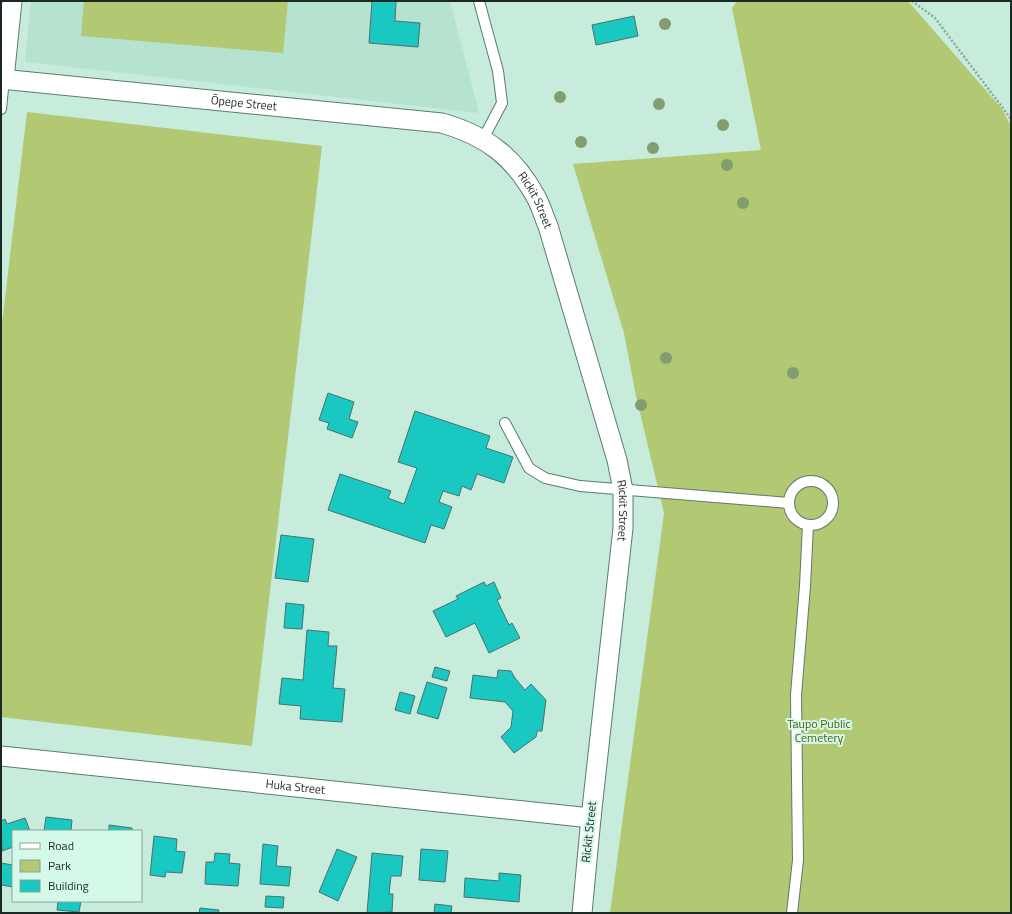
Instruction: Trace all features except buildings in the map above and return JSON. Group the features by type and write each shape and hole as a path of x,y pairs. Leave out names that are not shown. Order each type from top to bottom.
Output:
{"street":[{"path":"3,79 12,1"},
{"name":"Ōpepe Street","path":"3,79 442,123 463,129 483,139"},
{"name":"Rickit Street","path":"483,139 507,157 521,173 537,198 548,226 617,460 623,490 624,528 591,818 582,913"},
{"name":"Huka Street","path":"1,756 591,818"}],"lane":[{"path":"479,1 498,71 502,103 483,139"},
{"path":"1,109 3,79"},
{"path":"505,424 529,468 545,478 580,486 789,503"},
{"path":"815,481 824,485 830,492 833,501 832,511 826,519 818,524 808,525 795,518 790,511 789,503 791,494 797,486 805,482 815,481"},
{"path":"792,913 798,860 796,695 805,586 808,525"}],"path":[{"path":"912,1 934,18 1011,119"}],"shaded area":[{"path":"31,1 450,1 479,113 25,62"}],"green space":[{"path":"84,1 288,1 283,53 81,36"},
{"name":"Taupo Public Cemetery","path":"737,1 908,1 1002,109 1011,126 1011,913 610,913 664,513 636,396 624,333 573,164 761,150 732,8"},
{"path":"27,112 322,146 252,746 1,717 1,332"}]}
